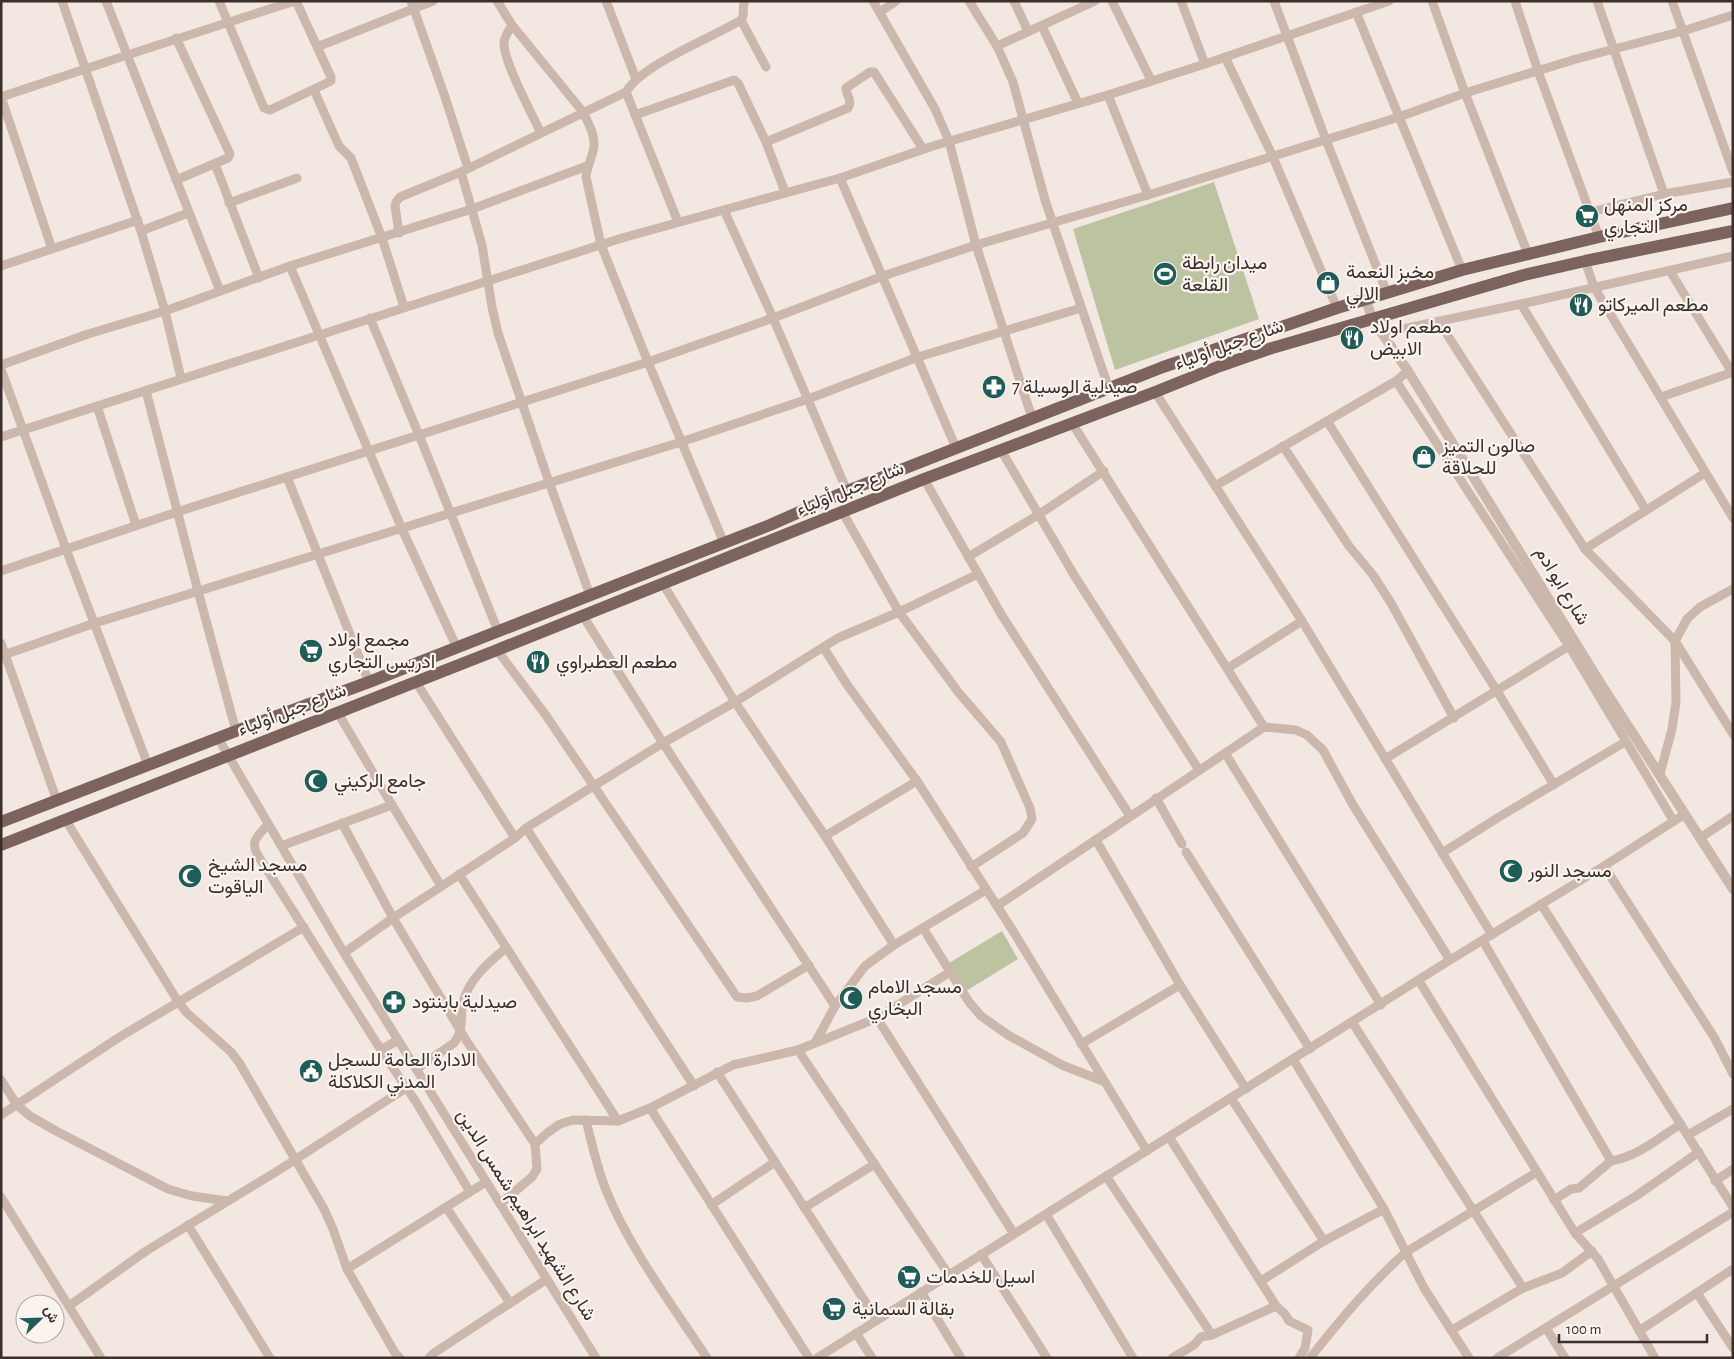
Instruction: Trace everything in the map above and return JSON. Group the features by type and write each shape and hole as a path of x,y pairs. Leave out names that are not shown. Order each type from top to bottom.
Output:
{"main road":[{"name":"شارع جبل أولياء","path":"1,822 236,730 457,648 770,525 847,490 1109,388 1228,345 1337,308 1462,270 1599,236 1733,208"},
{"name":"شارع جبل أولياء","path":"1,845 843,513 924,479 1220,366 1272,348 1524,275 1733,232"}],"street":[{"path":"62,1 138,220 165,311 181,378"},
{"path":"106,1 220,292"},
{"path":"52,249 1,97 176,38 228,22 295,1 331,77 331,81 270,110 264,108 228,22 219,1"},
{"path":"317,47 413,5 433,1"},
{"path":"497,1 512,25 583,112 593,137 594,148 587,166 587,187 601,245 724,543"},
{"path":"399,233 395,206 400,197 464,170 626,92 636,79 658,64 741,20 744,16 743,4 745,1"},
{"path":"873,1 935,109 949,141 976,245 1032,418"},
{"path":"880,12 896,1"},
{"path":"969,1 997,46 1013,82 1053,224 1109,388"},
{"path":"1014,1 1028,31"},
{"path":"997,46 1095,1"},
{"path":"1112,1 1151,80"},
{"path":"1181,1 1205,64"},
{"path":"1274,1 1326,140 1387,293"},
{"path":"1,437 601,245 840,178 923,149 1205,64 1356,12 1364,5 1388,1"},
{"path":"1432,1 1465,93 1528,254"},
{"path":"1515,1 1538,71 1599,236"},
{"path":"1597,1 1664,194"},
{"path":"1672,1 1733,172"},
{"path":"608,2 636,79"},
{"path":"413,5 444,94 464,170 482,246 498,333 590,595"},
{"path":"1356,12 1462,270"},
{"path":"1,571 177,512 648,362 773,318 883,276 976,245 1053,224 1326,140 1465,93 1613,49 1684,31 1733,15"},
{"path":"741,20 766,67"},
{"path":"512,25 504,40 505,51 513,75 541,133"},
{"path":"1042,26 1078,103"},
{"path":"176,38 230,154 228,158 176,180"},
{"path":"1225,57 1272,156 1337,308"},
{"path":"766,142 848,108 850,100 846,88 870,72 874,72 923,149"},
{"path":"635,115 734,80 738,83 766,142 786,192"},
{"path":"314,90 339,146 351,158 382,238 404,307"},
{"path":"626,92 678,222"},
{"path":"1108,94 1148,195"},
{"path":"215,164 259,278"},
{"path":"1,365 88,334 165,311 290,266 472,209 587,166"},
{"path":"230,203 297,178"},
{"path":"840,178 956,448"},
{"path":"1590,212 1664,194 1733,182"},
{"path":"724,210 847,490"},
{"path":"141,230 188,213"},
{"path":"1,266 138,220"},
{"path":"1383,333 1733,256"},
{"path":"1585,261 1594,287 1733,518"},
{"path":"290,266 402,529 457,648"},
{"path":"1661,397 1732,373 1670,270"},
{"name":"شارع ابو ادم","path":"1366,299 1372,319 1408,371 1601,684 1733,890"},
{"path":"1521,304 1646,510"},
{"path":"4,655 95,623 681,442 808,400 918,357 1081,308"},
{"path":"370,318 498,631"},
{"path":"1439,322 1585,549 1674,641 1733,734"},
{"path":"1,369 22,431 148,765"},
{"path":"1215,486 1396,380 1408,371"},
{"path":"1396,380 1569,646 1673,820"},
{"path":"146,391 236,730"},
{"path":"1155,392 1302,621 1492,935"},
{"path":"98,406 136,526"},
{"path":"1327,421 1554,785"},
{"path":"1072,423 1264,727"},
{"path":"1283,446 1349,546 1374,575 1454,718"},
{"path":"1001,450 1074,575 1199,770"},
{"path":"968,557 1104,472"},
{"path":"1585,549 1705,473"},
{"path":"287,477 369,682"},
{"path":"924,479 1001,614 1130,816"},
{"path":"843,513 899,612 959,693 1000,742 1030,808 1032,820 1023,833 971,867"},
{"path":"344,953 393,918 515,838 526,828 838,638 899,612 978,574"},
{"path":"663,584 735,702 825,836 894,945"},
{"path":"1660,774 1672,729 1676,702 1674,641 1687,619 1700,607 1731,593"},
{"path":"583,616 663,743 835,1006"},
{"path":"1228,668 1302,621"},
{"path":"1,643 57,801"},
{"path":"1385,759 1569,646"},
{"path":"823,648 848,686 917,780 1147,1151"},
{"path":"497,650 545,714 737,997 757,996 809,965"},
{"path":"416,682 515,838"},
{"path":"338,713 441,886"},
{"path":"996,906 1264,727 1296,730 1307,735 1323,750 1353,805 1450,960"},
{"name":"شارع الشهيد ابراهيم شمس الدين","path":"218,738 344,953 596,1358"},
{"path":"1442,853 1625,742"},
{"path":"1225,753 1381,1005"},
{"path":"825,836 917,780"},
{"path":"1156,798 1184,848 1310,1049"},
{"path":"281,846 392,805"},
{"path":"817,1358 1450,960 1604,866 1684,814"},
{"path":"1700,838 1733,816"},
{"path":"65,819 179,1003 187,1013 231,1052 240,1064 324,1209 338,1241 347,1269 395,1353 400,1358"},
{"path":"342,823 393,918 461,1031 535,1144 537,1169 532,1177 500,1204"},
{"path":"268,824 253,846 470,1192"},
{"path":"526,828 694,1086"},
{"path":"1096,840 1180,985 1246,1089"},
{"path":"1604,866 1714,1037 1733,1074"},
{"path":"459,874 618,1121"},
{"path":"815,1043 835,1006 865,966 894,945 986,890"},
{"path":"1541,904 1733,1207"},
{"path":"1,1116 118,1038 304,927"},
{"path":"923,928 969,1002 981,1016 996,1027 1062,1065 1105,1082"},
{"path":"1483,940 1612,1161"},
{"path":"416,1069 454,1042 461,1031 463,1001 470,986 487,963 506,948"},
{"path":"535,1144 560,1124 573,1120 618,1121 650,1108 717,1072 748,1061 798,1050 877,1018 950,972"},
{"path":"1419,981 1575,1233 1592,1251 1615,1285 1655,1358"},
{"path":"1081,1044 1180,985"},
{"path":"877,1018 1014,1234"},
{"path":"1352,1022 1523,1288"},
{"path":"381,1050 398,1040"},
{"path":"798,1050 948,1275"},
{"path":"1293,1059 1384,1209 1424,1288 1469,1358"},
{"path":"717,1072 877,1320"},
{"path":"1,1080 18,1104 30,1116 56,1131 168,1189 192,1196 228,1201"},
{"path":"69,1306 146,1251 295,1160 406,1088"},
{"path":"1231,1098 1324,1241"},
{"path":"650,1108 809,1358"},
{"path":"1688,1135 1733,1109"},
{"path":"586,1120 606,1190 623,1225 645,1263 707,1358"},
{"path":"1554,1200 1571,1189 1579,1188 1612,1161 1641,1152 1681,1124"},
{"path":"1169,1137 1276,1306 1285,1314 1289,1321 1308,1330 1305,1348 1298,1358"},
{"path":"1575,1233 1636,1196 1699,1152"},
{"path":"712,1205 775,1162"},
{"path":"804,1208 875,1164"},
{"path":"1715,1181 1733,1169"},
{"path":"1310,1358 1341,1319 1391,1265 1406,1252 1537,1172"},
{"path":"1106,1176 1212,1335"},
{"path":"347,1269 486,1182"},
{"path":"1,1197 101,1358"},
{"path":"446,1207 510,1303"},
{"path":"1261,1281 1324,1241 1384,1209"},
{"path":"1497,1358 1733,1212"},
{"path":"1046,1214 1133,1358"},
{"path":"188,1225 270,1358"},
{"path":"1452,1330 1523,1288 1562,1273 1592,1251"},
{"path":"981,1254 1047,1358"},
{"path":"1639,1331 1733,1270"},
{"path":"429,1358 438,1350 546,1279"},
{"path":"921,1292 960,1358"},
{"path":"1697,1293 1733,1348"},
{"path":"1172,1358 1194,1345 1201,1337 1212,1335 1276,1306"},
{"path":"1546,1328 1565,1358"},
{"path":"856,1333 872,1358"}],"green space":[{"name":"ميدان رابطة القلعة","path":"1214,182 1259,319 1115,370 1073,229"},
{"path":"1002,931 1018,959 966,991 949,963"}],"place":[{"name":"مركز المنهل التجاري","path":"1587,216"},
{"name":"ميدان رابطة القلعة","path":"1165,274"},
{"name":"مخبز النعمة الالي","path":"1328,283"},
{"name":"مطعم الميركاتو","path":"1581,305"},
{"name":"مطعم اولاد الابيض","path":"1352,338"},
{"name":"صيدلية الوسيلة 7","path":"994,387"},
{"name":"صالون التميز للحلاقة","path":"1424,457"},
{"name":"مجمع اولاد ادريس التجاري","path":"311,651"},
{"name":"مطعم العطبراوي","path":"538,662"},
{"name":"جامع الركيني","path":"316,781"},
{"name":"مسجد النور","path":"1511,871"},
{"name":"مسجد الشيخ الياقوت","path":"190,876"},
{"name":"مسجد الامام البخاري","path":"851,998"},
{"name":"صيدلية بابنتود","path":"394,1002"},
{"name":"الادارة العامة للسجل المدني الكلاكلة","path":"311,1071"},
{"name":"اسيل للخدمات","path":"909,1277"},
{"name":"بقالة السمانية","path":"834,1309"}]}
